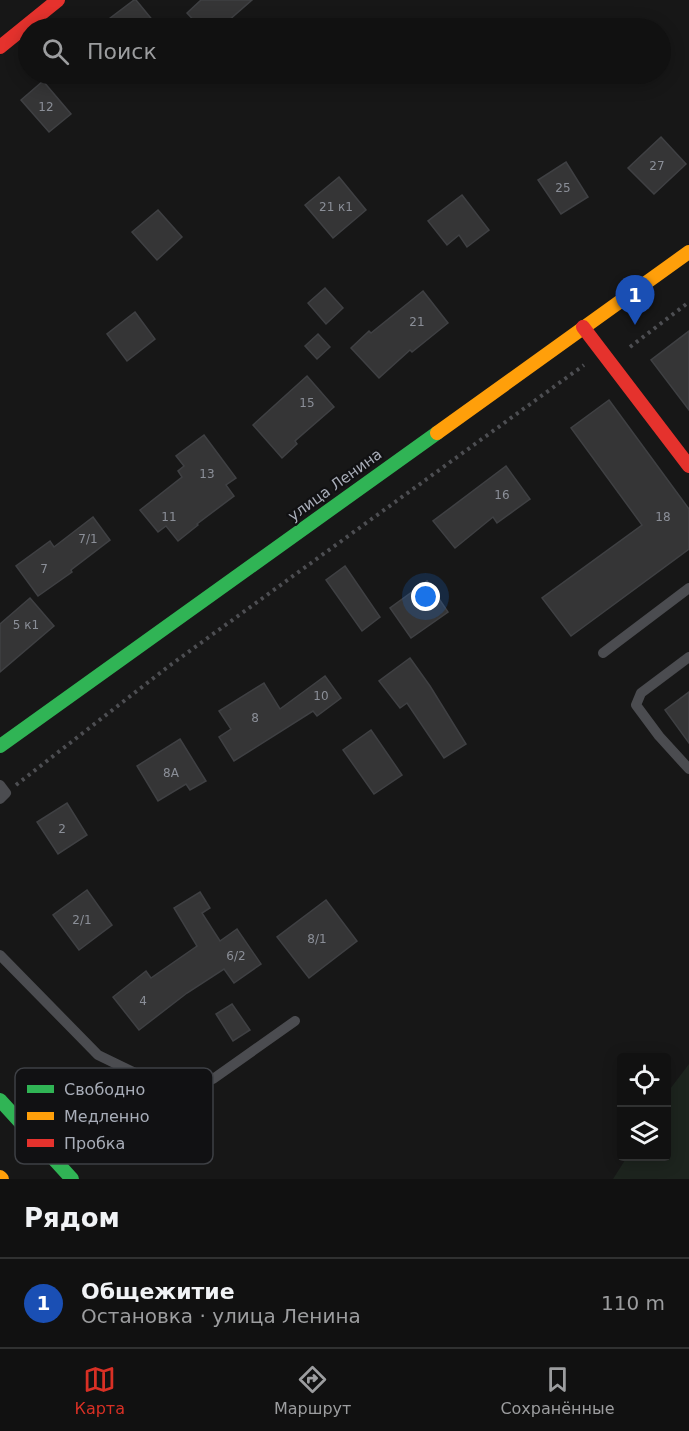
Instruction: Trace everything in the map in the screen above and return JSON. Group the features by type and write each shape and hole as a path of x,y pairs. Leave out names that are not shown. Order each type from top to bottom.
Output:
{"main road":[{"path":"36,18 58,0"},
{"path":"0,47 18,32"},
{"name":"улица Ленина","path":"0,746 689,252"},
{"path":"583,327 679,447 689,466"},
{"path":"0,1100 15,1116"},
{"path":"58,1164 72,1179"}],"lane":[{"path":"603,652 689,588"},
{"path":"689,657 641,693 636,705 659,736 689,769"},
{"path":"0,955 98,1055 125,1068"},
{"path":"213,1079 295,1021"}],"path":[{"path":"2,792 170,666 606,357 689,303"}],"shaded area":[{"path":"689,1064 689,1179 613,1179 624,1161 671,1161 671,1088"}],"building":[{"path":"136,0 151,18 110,18"},
{"path":"201,0 252,0 231,18 192,18 187,13"},
{"path":"40,84 46,84 71,114 49,132 21,100"},
{"path":"661,137 686,164 654,194 628,168"},
{"path":"566,162 588,197 561,214 538,180"},
{"path":"339,177 366,210 333,238 305,205"},
{"path":"462,195 489,230 467,247 459,235 447,245 428,221"},
{"path":"158,210 182,237 157,260 132,232"},
{"path":"325,288 343,308 326,324 308,303"},
{"path":"423,291 448,323 412,352 410,350 379,378 351,348 369,331 371,333"},
{"path":"135,312 155,339 127,361 107,334"},
{"path":"689,331 689,410 651,360"},
{"path":"318,334 330,347 317,359 305,346"},
{"path":"307,376 334,407 295,441 297,444 282,458 253,425"},
{"path":"609,400 689,509 689,549 571,636 542,598 642,525 571,428"},
{"path":"204,435 236,478 226,485 234,496 178,541 166,526 158,532 140,510 182,477 178,471 184,466 176,456"},
{"path":"506,466 530,499 497,523 493,517 455,548 433,521"},
{"path":"93,517 110,540 71,570 72,572 38,596 16,566 50,541 54,547"},
{"path":"345,566 380,617 362,631 326,580"},
{"path":"427,581 448,612 411,638 390,608"},
{"path":"30,598 54,626 0,672 0,624"},
{"path":"410,658 466,744 444,758 407,703 400,708 379,681"},
{"path":"325,676 341,698 317,716 313,711 234,761 219,737 231,729 219,711 264,683 280,709"},
{"path":"689,692 689,743 665,710"},
{"path":"371,730 402,775 374,794 343,750"},
{"path":"180,739 206,781 190,790 186,784 158,801 137,766"},
{"path":"67,803 87,835 58,854 37,822"},
{"path":"87,890 112,925 79,950 53,915"},
{"path":"200,892 210,908 202,913 220,941 237,929 261,964 234,983 224,969 187,993 139,1030 113,997 146,971 151,978 197,946 174,908"},
{"path":"326,900 357,941 309,978 277,937"},
{"path":"232,1004 250,1030 233,1041 216,1014"}],"traffic: fast":[{"path":"0,746 437,433"},
{"path":"0,1100 15,1116"},
{"path":"58,1164 72,1179"}],"traffic: slow":[{"path":"437,433 689,252"}],"traffic: jam":[{"path":"36,18 58,0"},
{"path":"0,47 18,32"},
{"path":"583,327 689,466"}],"place":[{"name":"Общежитие","path":"635,325"}]}
